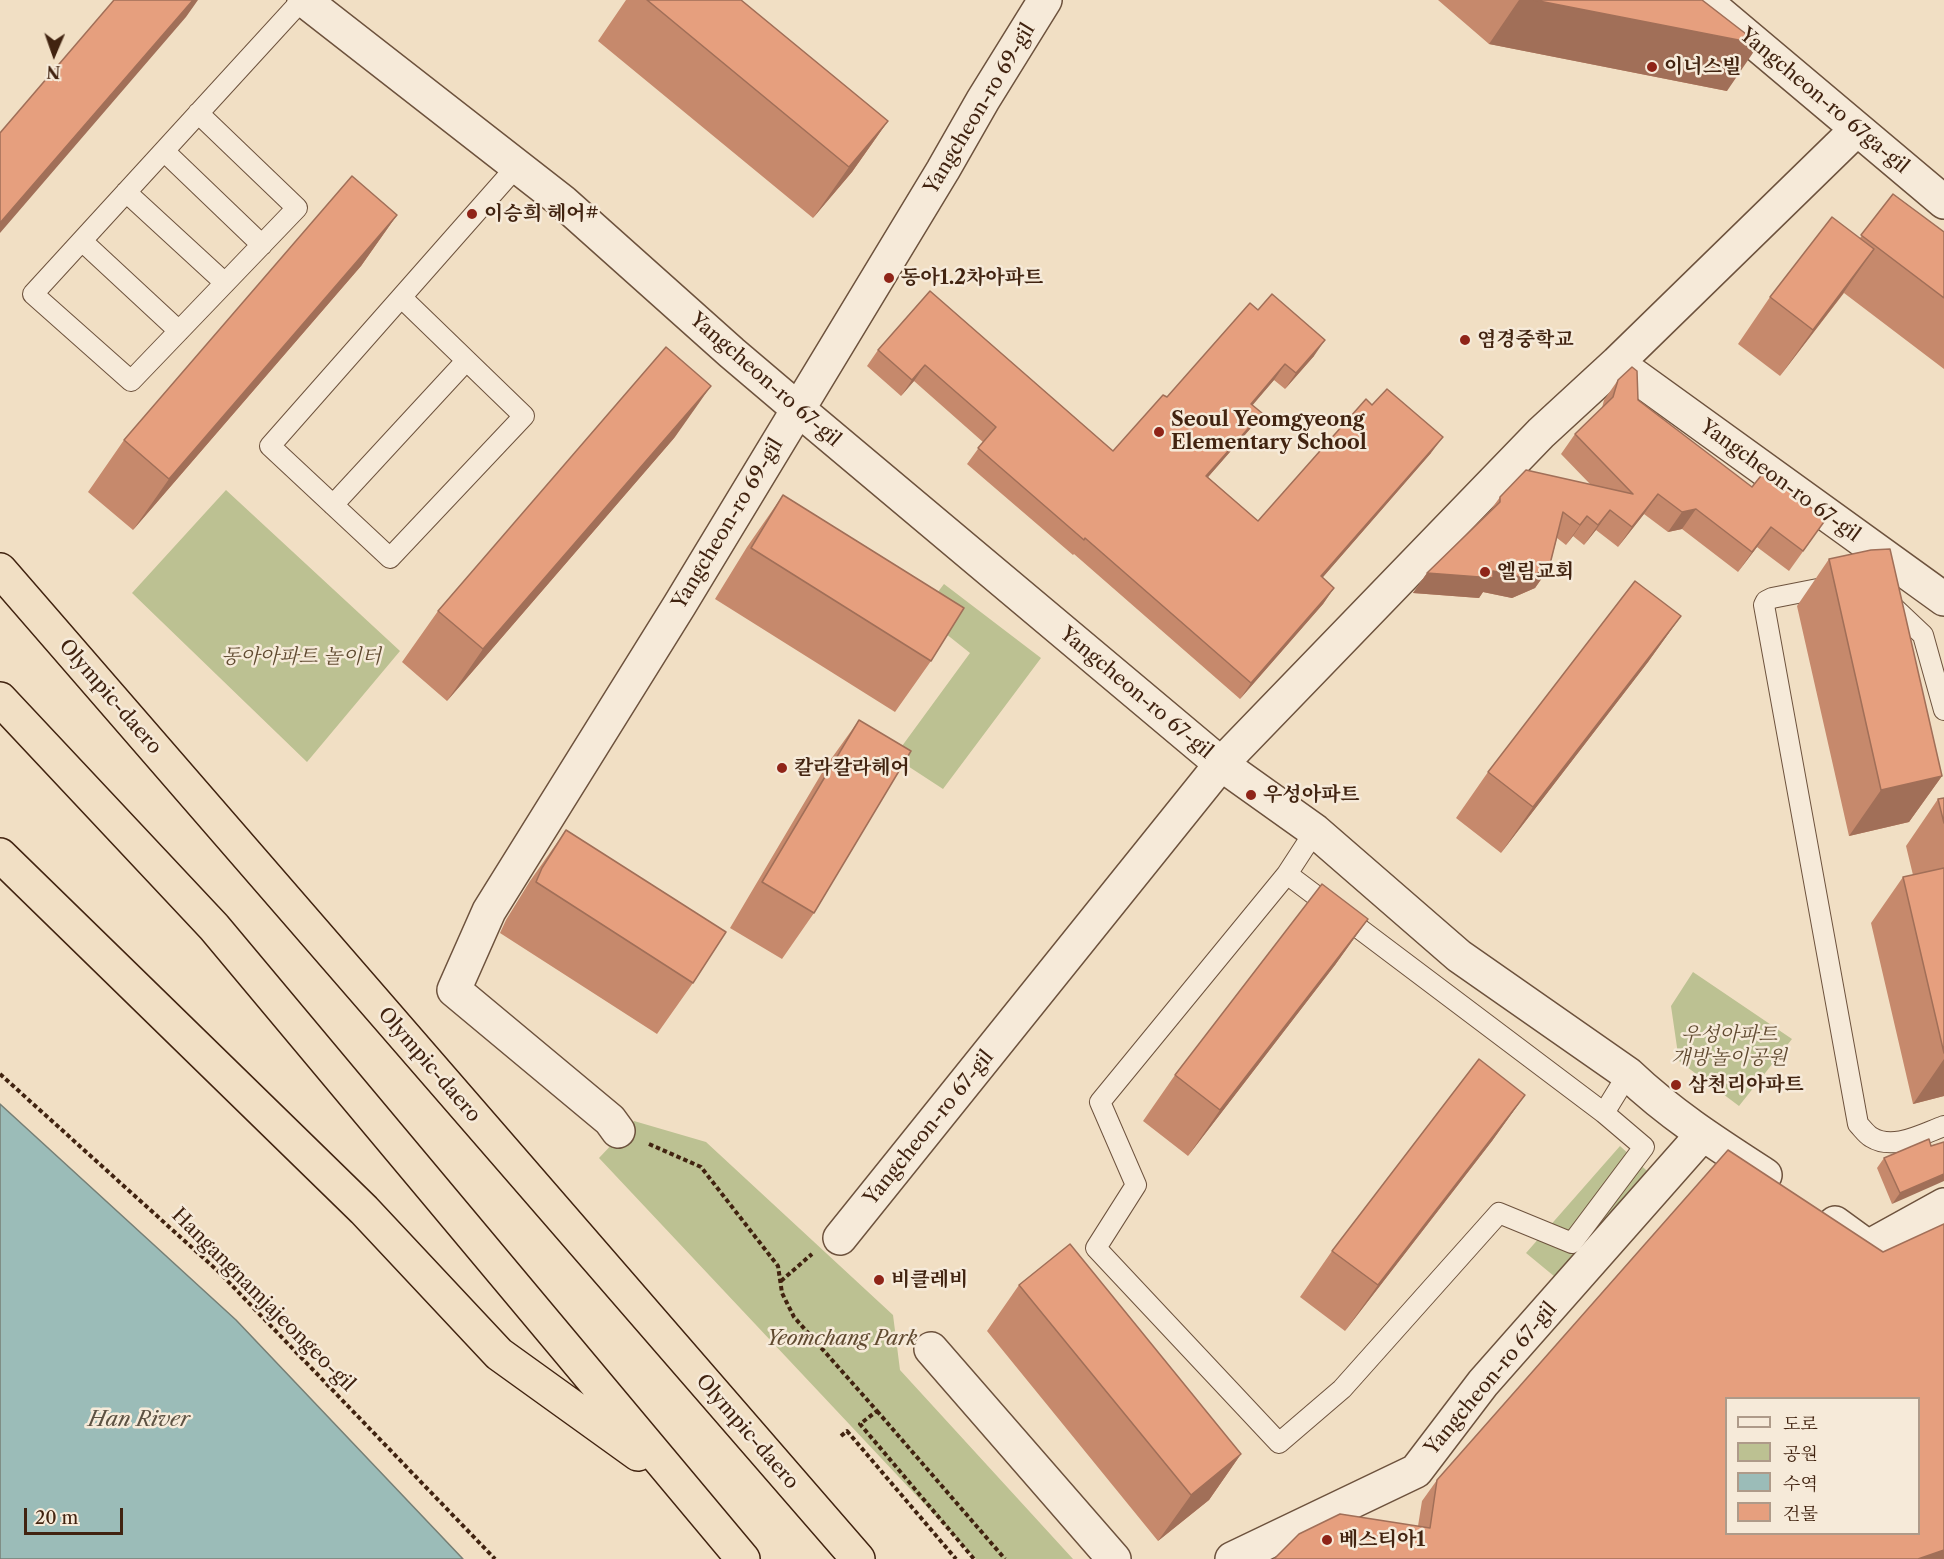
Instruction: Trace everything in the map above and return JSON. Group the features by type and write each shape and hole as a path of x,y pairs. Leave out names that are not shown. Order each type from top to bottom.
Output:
{"highway":[{"name":"Olympic-daero","path":"0,570 858,1559"},
{"path":"0,699 214,927 743,1559"},
{"path":"0,855 364,1210 499,1354 677,1482"}],"street":[{"name":"Yangcheon-ro 67-gil","path":"303,0 562,202 732,353 1221,764 1315,831 1459,956 1628,1074 1652,1097 1702,1135 1868,1246 1944,1204"},
{"name":"Yangcheon-ro 69-gil","path":"618,1131 610,1120 454,990 489,911 798,409 943,170 982,100 1046,0"},
{"name":"Yangcheon-ro 67ga-gil","path":"1704,0 1944,202"},
{"name":"Yangcheon-ro 67-gil","path":"828,1245 1221,764 1541,433 1617,363 1856,130"},
{"name":"Yangcheon-ro 67-gil","path":"1617,363 1944,599"},
{"name":"Yangcheon-ro 67-gil","path":"1232,1559 1416,1471 1483,1383 1702,1135"},
{"path":"931,1349 1114,1559"}],"lane":[{"path":"198,113 297,208 130,381 33,294 198,113 303,0"},
{"path":"164,151 262,245"},
{"path":"402,298 524,416 390,558 270,446 517,166"},
{"path":"126,192 225,283"},
{"path":"82,241 179,331"},
{"path":"333,505 466,360"},
{"path":"1847,583 1772,598 1764,605 1858,1124 1871,1137 1887,1143 1907,1139 1944,1126"},
{"path":"1876,593 1923,635 1944,710"},
{"path":"1287,874 1604,1113 1644,1147 1572,1243 1499,1213 1342,1389 1279,1443 1096,1248 1136,1185 1100,1102 1287,874 1315,831"},
{"path":"1604,1113 1628,1074"}],"path":[{"name":"Hangangnamjajeongeo-gil","path":"0,1074 219,1272 495,1559"},
{"path":"618,1131 702,1167 778,1266 782,1293 794,1317 1005,1559"},
{"path":"780,1281 828,1245"},
{"path":"877,1411 860,1424 974,1559"},
{"path":"842,1436 847,1431 956,1559"}],"green space":[{"name":"동아아파트 놀이터","path":"226,490 400,651 307,762 132,593"},
{"path":"944,584 1041,658 943,789 894,757 970,653 921,614"},
{"name":"우성아파트 개방놀이공원","path":"1693,972 1792,1039 1739,1106 1679,1061 1671,1006"},
{"name":"Yeomchang Park","path":"634,1121 706,1142 893,1315 900,1370 1073,1559 976,1559 599,1158"},
{"path":"1620,1146 1658,1181 1566,1286 1526,1253"}],"water":[{"name":"Han River","path":"0,1104 236,1320 463,1559 0,1559"}],"building":[{"path":"114,0 193,0 0,223 0,133"},
{"path":"647,0 741,0 888,121 849,167"},
{"path":"1534,0 1702,0 1759,44"},
{"path":"352,176 397,215 169,479 124,440"},
{"path":"1893,194 1944,232 1944,298 1861,235"},
{"path":"1832,217 1874,249 1813,330 1770,297"},
{"path":"930,291 1113,451 1163,395 1167,397 1250,303 1258,310 1272,294 1325,340 1296,373 1285,364 1251,404 1262,413 1206,476 1258,521 1366,399 1372,405 1387,389 1443,437 1321,576 1334,588 1251,683 978,448 996,427 925,365 912,380 878,350"},
{"path":"666,347 711,386 483,649 438,611"},
{"path":"1632,367 1637,371 1638,400 1752,487 1764,472 1826,519 1803,551 1771,527 1752,552 1696,509 1682,512 1658,494 1632,527 1610,510 1598,525 1587,516 1580,525 1563,512 1549,568 1526,578 1493,571 1493,578 1427,573 1500,502 1500,497 1526,470 1633,494 1575,434 1613,397 1618,380"},
{"path":"783,495 964,608 931,661 751,548"},
{"path":"1890,549 1942,776 1881,790 1829,559 1871,550"},
{"path":"1635,581 1681,616 1533,807 1488,772"},
{"path":"859,720 911,751 814,913 762,882"},
{"path":"1944,798 1944,823 1938,799"},
{"path":"566,830 726,932 693,983 536,882"},
{"path":"1944,868 1944,1053 1903,877"},
{"path":"1322,884 1368,919 1220,1110 1175,1075"},
{"path":"1479,1059 1525,1095 1378,1285 1332,1251"},
{"path":"1929,1139 1931,1146 1944,1142 1944,1174 1900,1193 1884,1158"},
{"path":"1728,1150 1883,1252 1944,1224 1944,1550 1918,1559 1274,1559 1299,1534 1340,1514 1430,1528 1437,1480"},
{"path":"1070,1244 1241,1454 1191,1495 1019,1285"}],"place":[{"name":"이너스빌","path":"1652,67"},
{"name":"이승희 헤어#","path":"472,214"},
{"name":"동아1.2차아파트","path":"889,278"},
{"name":"염경중학교","path":"1465,340"},
{"name":"Seoul Yeomgyeong Elementary School","path":"1159,432"},
{"name":"엘림교회","path":"1485,572"},
{"name":"칼라칼라헤어","path":"782,768"},
{"name":"우성아파트","path":"1251,795"},
{"name":"삼천리아파트","path":"1676,1085"},
{"name":"비클레비","path":"879,1280"},
{"name":"베스티아1","path":"1327,1540"}]}
